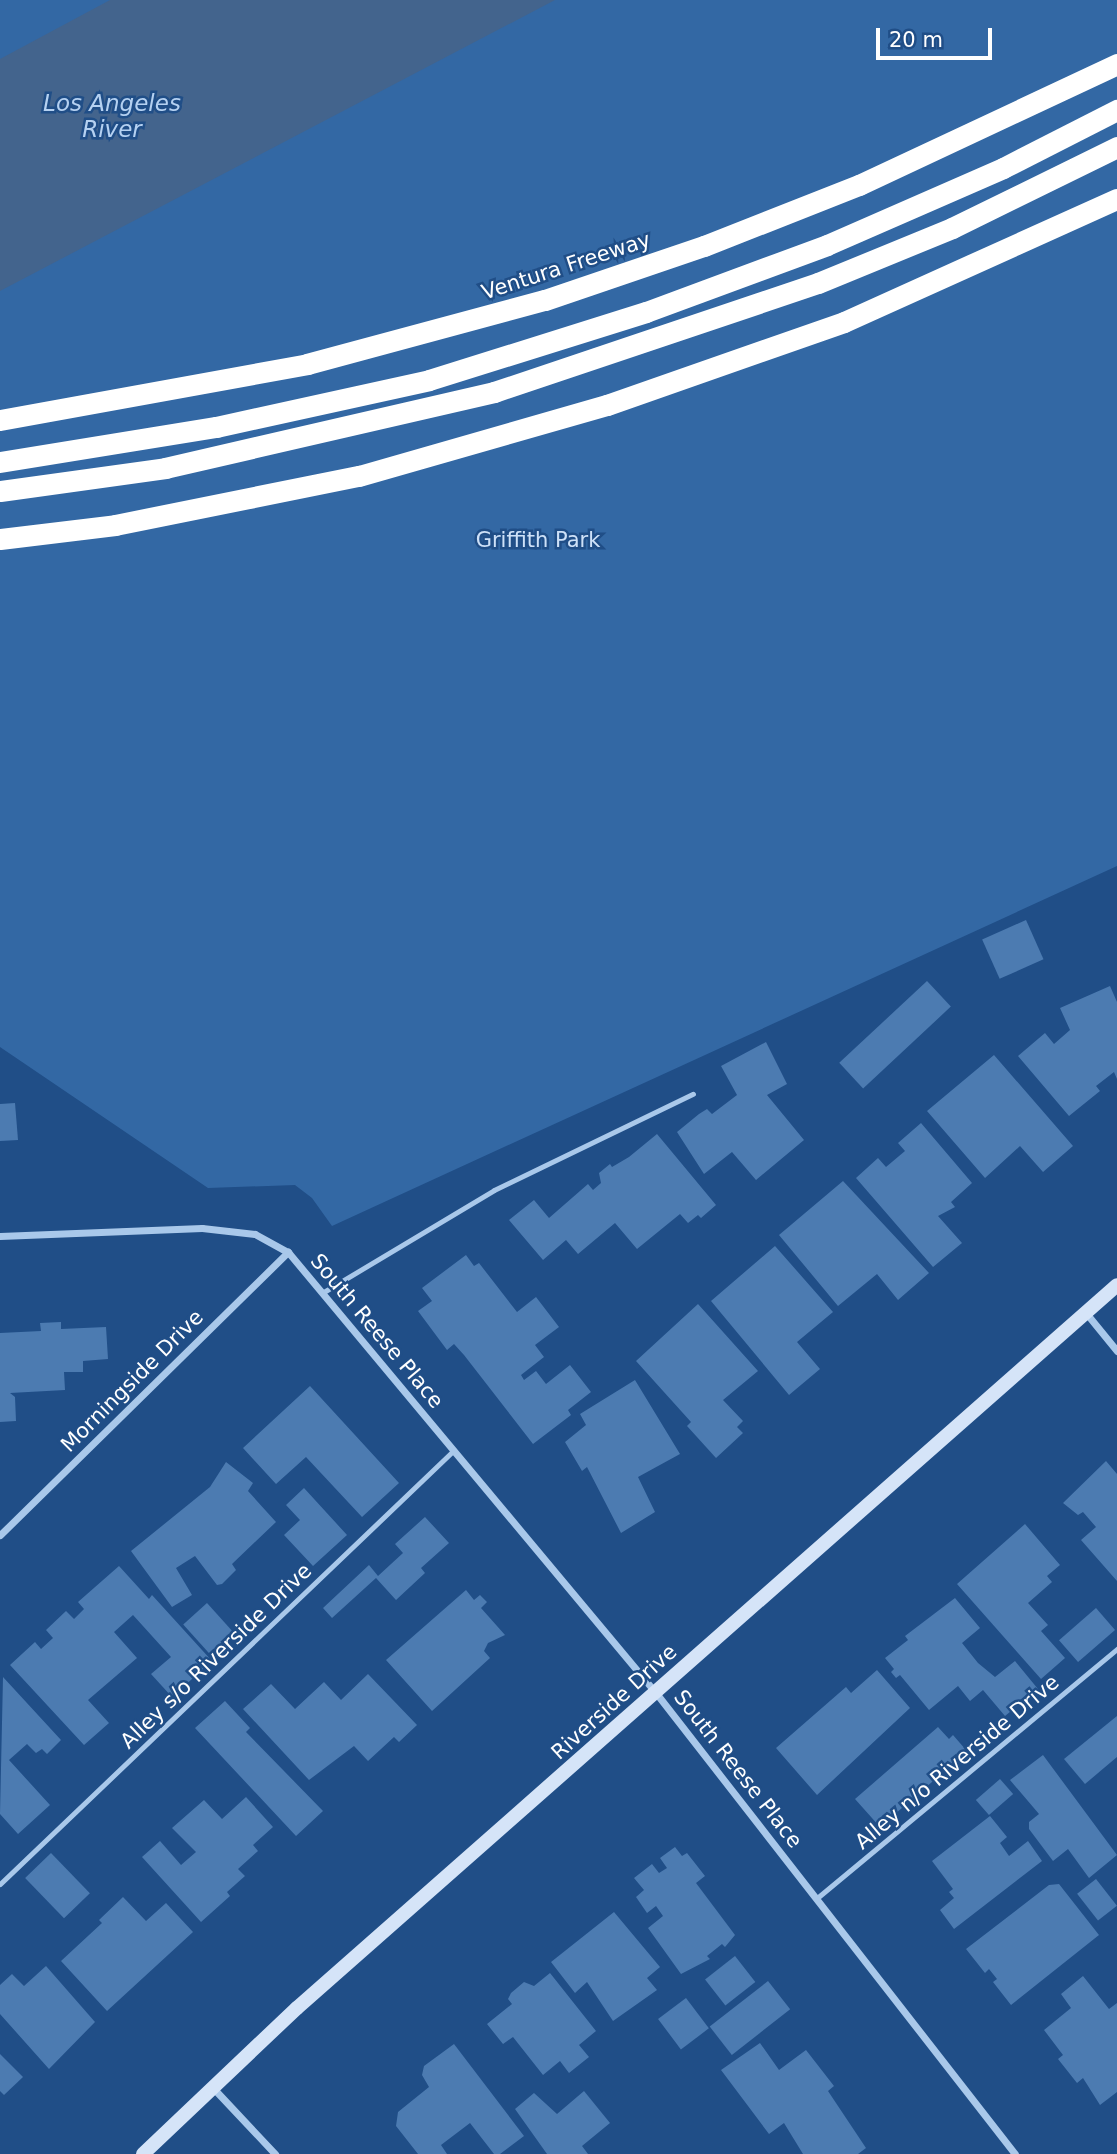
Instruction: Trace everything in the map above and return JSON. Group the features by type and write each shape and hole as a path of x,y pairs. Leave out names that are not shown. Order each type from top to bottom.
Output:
{"highway":[{"name":"Ventura Freeway","path":"0,420 296,367 545,300 704,246 859,186 1117,64"},
{"path":"0,462 216,427 429,380 620,320 828,245 1003,168 1117,110"},
{"path":"0,491 165,468 494,392 818,284 952,228 1117,146"},
{"path":"0,540 115,525 359,476 607,405 844,322 1117,199"}],"main road":[{"name":"Riverside Drive","path":"143,2154 215,2090 298,2008 1117,1285"}],"street":[{"path":"0,1236 202,1228 255,1234 288,1252"},
{"name":"South Reese Place","path":"288,1252 656,1693 1015,2154"},
{"name":"Morningside Drive","path":"0,1535 288,1252"},
{"path":"1086,1313 1117,1351"},
{"path":"215,2090 275,2154"}],"lane":[{"path":"322,1293 494,1190 693,1094"},
{"name":"Alley s/o Riverside Drive","path":"0,1884 454,1450"},
{"name":"Alley n/o Riverside Drive","path":"817,1898 1117,1649"}],"green space":[{"name":"Griffith Park","path":"0,0 1117,0 1117,866 332,1226 312,1198 295,1185 208,1188 0,1047"}],"water":[{"name":"Los Angeles River","path":"110,0 555,0 0,291 0,59"}],"building":[{"path":"1026,920 1043,959 1000,979 982,940"},
{"path":"927,981 951,1007 863,1088 839,1063"},
{"path":"1110,986 1117,1002 1117,1079 1114,1072 1096,1086 1100,1091 1069,1116 1018,1056 1045,1033 1054,1044 1070,1030 1060,1008"},
{"path":"766,1042 787,1084 767,1095 804,1140 756,1180 732,1152 704,1174 677,1132 707,1109 712,1114 737,1095 721,1066"},
{"path":"994,1055 1073,1146 1043,1172 1020,1146 985,1178 927,1111"},
{"path":"15,1103 18,1140 0,1141 0,1104"},
{"path":"921,1123 972,1183 951,1202 955,1207 938,1216 962,1243 933,1267 856,1178 878,1158 886,1167 905,1151 898,1143"},
{"path":"657,1134 716,1205 701,1218 698,1215 688,1223 680,1214 637,1249 615,1223 578,1254 566,1240 543,1260 509,1220 534,1200 549,1218 588,1184 593,1190 601,1183 599,1173 610,1164 612,1167 629,1157"},
{"path":"843,1181 929,1273 898,1300 877,1274 838,1306 779,1235"},
{"path":"775,1246 833,1312 797,1342 820,1369 789,1395 711,1301"},
{"path":"466,1255 474,1266 479,1263 517,1312 536,1297 559,1327 535,1345 544,1357 521,1375 524,1380 536,1371 546,1384 570,1365 591,1392 568,1410 571,1415 533,1444 464,1355 454,1344 447,1350 418,1311 432,1301 422,1288"},
{"path":"698,1304 758,1371 723,1400 743,1421 737,1427 743,1433 716,1458 687,1426 691,1422 636,1361"},
{"path":"61,1322 61,1329 106,1327 108,1359 83,1361 83,1372 64,1372 65,1390 10,1393 15,1397 16,1421 0,1422 0,1333 41,1331 40,1323"},
{"path":"635,1380 680,1454 638,1477 655,1512 621,1533 587,1467 582,1471 565,1442 586,1425 580,1414"},
{"path":"310,1386 399,1483 362,1517 306,1457 276,1484 243,1448"},
{"path":"1106,1461 1117,1474 1117,1581 1081,1540 1096,1527 1083,1512 1078,1515 1063,1503"},
{"path":"226,1462 253,1483 248,1491 276,1522 232,1564 236,1570 222,1584 217,1585 195,1556 176,1568 192,1595 172,1607 131,1551 210,1487"},
{"path":"304,1488 347,1535 313,1566 284,1535 300,1520 286,1505"},
{"path":"425,1517 449,1543 421,1568 425,1573 396,1600 376,1578 332,1618 323,1608 369,1565 378,1576 403,1553 395,1544"},
{"path":"1025,1524 1060,1565 1047,1576 1052,1582 1028,1603 1048,1625 1041,1631 1065,1658 1041,1679 957,1584"},
{"path":"119,1566 149,1599 152,1595 212,1661 172,1697 151,1674 171,1657 133,1615 114,1632 137,1658 88,1700 109,1723 84,1745 10,1665 35,1642 41,1649 53,1638 46,1630 66,1611 74,1619 84,1609 78,1602"},
{"path":"466,1590 474,1600 480,1595 487,1602 481,1608 505,1635 488,1643 484,1651 490,1658 432,1711 386,1660"},
{"path":"955,1598 980,1628 962,1643 978,1663 995,1677 1015,1661 1038,1689 1005,1716 983,1690 970,1701 958,1686 929,1710 900,1675 896,1678 891,1672 894,1669 885,1658 908,1640 905,1636"},
{"path":"207,1603 233,1632 209,1653 183,1624"},
{"path":"1096,1608 1115,1630 1078,1662 1059,1640"},
{"path":"877,1670 910,1708 817,1795 776,1748 846,1687 851,1693"},
{"path":"368,1674 417,1725 399,1742 394,1737 368,1761 354,1746 309,1780 243,1709 271,1684 295,1709 324,1682 341,1700"},
{"path":"3,1677 61,1740 47,1754 42,1749 36,1753 27,1744 9,1760 50,1805 18,1834 0,1814"},
{"path":"225,1701 250,1728 246,1732 323,1811 296,1836 195,1728"},
{"path":"1117,1716 1117,1757 1085,1784 1064,1759"},
{"path":"938,1727 949,1739 953,1735 966,1750 880,1827 855,1799"},
{"path":"1043,1755 1117,1855 1089,1878 1068,1849 1053,1861 1029,1829 1029,1822 1039,1814 1010,1780"},
{"path":"1000,1779 1013,1794 989,1815 976,1800"},
{"path":"246,1797 273,1827 253,1845 258,1851 238,1869 245,1876 227,1892 230,1896 201,1922 142,1857 160,1841 181,1865 196,1852 172,1828 204,1800 222,1819"},
{"path":"990,1816 1007,1837 1000,1843 1009,1856 1028,1841 1042,1861 954,1929 940,1910 954,1898 949,1892 953,1889 932,1861"},
{"path":"675,1847 682,1856 687,1853 705,1876 696,1883 735,1935 725,1947 722,1944 707,1956 710,1959 681,1974 648,1928 663,1916 656,1906 647,1913 636,1897 644,1890 634,1878 652,1864 659,1873 667,1868 660,1858"},
{"path":"51,1853 90,1893 64,1918 25,1878"},
{"path":"1096,1879 1117,1906 1098,1921 1077,1894"},
{"path":"1059,1884 1099,1935 1011,2005 993,1982 997,1979 989,1969 985,1973 966,1949 1049,1885"},
{"path":"123,1897 146,1921 166,1903 193,1932 107,2011 61,1961 102,1923 99,1920"},
{"path":"614,1912 660,1967 647,1978 657,1990 613,2021 587,1982 575,1993 551,1962"},
{"path":"735,1956 755,1982 725,2005 705,1979"},
{"path":"46,1966 95,2022 49,2069 0,2014 0,1985 12,1974 24,1986"},
{"path":"550,1973 596,2031 579,2045 589,2057 569,2073 560,2061 543,2075 513,2037 503,2044 487,2024 512,2004 508,1999 511,1993 524,1982 534,1986"},
{"path":"1083,1976 1109,2009 1117,2003 1117,2092 1100,2105 1083,2078 1077,2083 1058,2059 1063,2055 1044,2030 1071,2008 1061,1994"},
{"path":"768,1981 790,2009 732,2055 710,2027"},
{"path":"686,1998 709,2028 681,2049 658,2019"},
{"path":"760,2043 779,2070 806,2050 834,2086 828,2091 866,2148 858,2154 803,2154 784,2123 769,2134 721,2070"},
{"path":"454,2044 524,2136 500,2154 494,2154 470,2123 441,2145 447,2154 418,2154 396,2126 398,2112 429,2087 422,2075 424,2066"},
{"path":"0,2054 23,2077 4,2095 0,2091"},
{"path":"584,2091 610,2123 582,2146 588,2154 547,2154 515,2109 534,2093 557,2114"}]}
